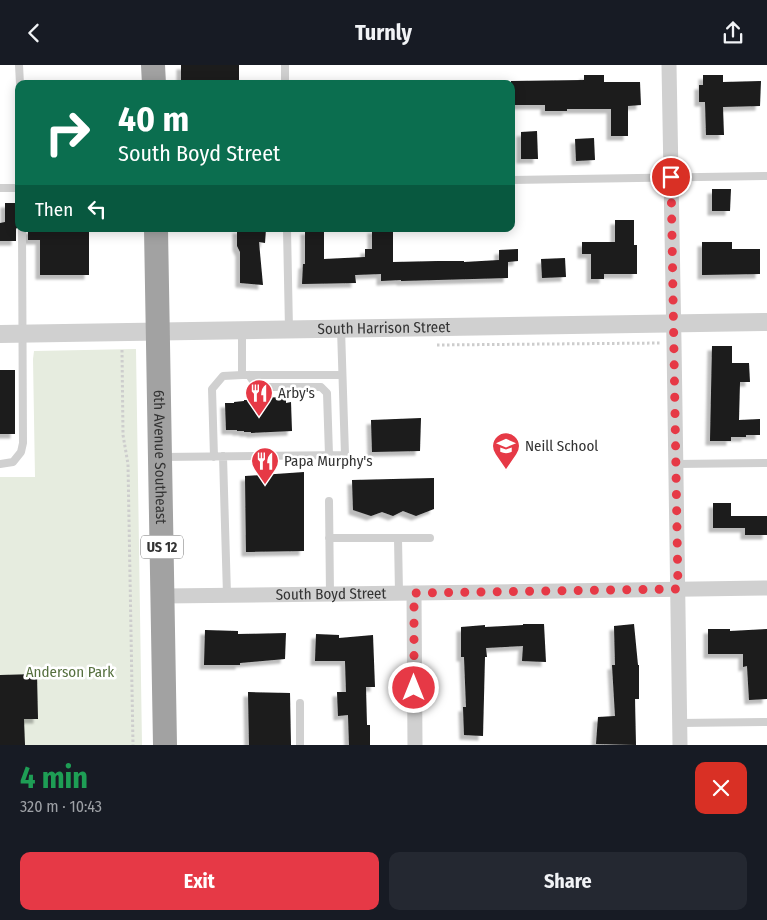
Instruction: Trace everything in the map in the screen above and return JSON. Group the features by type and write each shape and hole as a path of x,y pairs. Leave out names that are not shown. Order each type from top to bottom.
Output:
{"highway":[{"path":"153,65 154,80"},
{"name":"6th Avenue Southeast","path":"156,232 165,745"}],"street":[{"path":"669,65 680,745"},
{"name":"South Harrison Street","path":"0,334 767,322"},
{"name":"South Boyd Street","path":"163,596 767,588"},
{"path":"406,593 415,745"}],"lane":[{"path":"19,65 20,80"},
{"path":"285,65 285,80"},
{"path":"515,181 767,176"},
{"path":"0,188 15,187"},
{"path":"0,464 13,462 21,453 22,447 22,232"},
{"path":"287,232 289,329"},
{"path":"160,457 345,455 341,328"},
{"path":"242,330 246,375 257,387 321,387 327,393 329,455"},
{"path":"214,457 212,389 223,376 342,375"},
{"path":"223,456 227,595"},
{"path":"676,464 767,463"},
{"path":"329,501 330,594"},
{"path":"330,538 430,538"},
{"path":"398,538 406,593"},
{"path":"300,703 300,745"},
{"path":"680,723 767,722"}],"path":[{"path":"122,350 124,435 128,464 133,745"}],"green space":[{"name":"Anderson Park","path":"136,349 142,745 0,745 0,477 35,477 34,351"}],"building":[{"path":"181,65 239,65 239,80 181,80"},
{"path":"584,75 604,75 604,82 640,82 641,105 628,106 628,136 611,136 611,109 545,111 545,105 515,105 515,81 584,80"},
{"path":"703,75 723,75 723,82 761,81 760,106 723,107 724,135 706,135 705,102 699,102 699,85 703,85"},
{"path":"537,131 538,159 521,159 521,132"},
{"path":"594,138 595,160 576,161 575,139"},
{"path":"712,189 731,189 730,211 712,211"},
{"path":"5,203 15,203 16,241 0,241 0,223 5,222"},
{"path":"615,220 634,220 634,245 637,245 637,274 604,274 604,279 591,279 591,254 582,254 582,242 615,242"},
{"path":"28,232 89,232 89,275 40,275 40,240 28,240"},
{"path":"237,232 266,232 265,243 259,242 263,285 240,283 240,252 237,246"},
{"path":"305,232 324,232 324,259 365,257 365,249 372,249 372,232 393,232 393,262 499,260 499,250 518,249 518,261 508,262 508,278 381,281 381,274 355,275 356,283 302,284 303,264 305,264"},
{"path":"702,242 732,242 732,249 760,249 760,274 702,275"},
{"path":"565,258 566,277 542,278 541,259"},
{"path":"712,346 732,346 732,363 749,363 750,382 740,382 739,420 760,419 760,435 731,437 731,441 710,441"},
{"path":"0,370 15,370 15,434 0,434"},
{"name":"Arby's","path":"286,397 286,403 291,402 292,431 251,433 226,430 225,403 255,400 255,398"},
{"path":"421,418 420,451 372,452 371,420"},
{"path":"304,472 304,551 246,552 245,476"},
{"path":"434,478 434,509 416,516 403,511 393,516 382,512 371,516 353,510 352,480"},
{"path":"713,503 731,503 731,516 767,516 767,535 745,535 745,528 713,528"},
{"path":"544,624 546,662 522,661 523,646 486,648 483,736 464,735 463,707 466,707 464,657 461,657 461,627"},
{"path":"634,624 639,665 639,699 635,699 636,745 596,744 598,717 615,716 612,665 615,665 614,626"},
{"path":"708,629 730,629 730,631 767,629 767,699 749,700 747,666 743,667 743,654 708,654"},
{"path":"205,630 238,631 238,634 286,633 285,659 240,663 240,665 204,665"},
{"path":"316,634 339,635 339,638 373,635 375,687 366,687 367,725 370,725 370,745 349,745 348,715 338,716 337,692 346,692 345,661 315,661"},
{"path":"37,674 38,719 24,719 25,745 0,745 0,675"},
{"path":"248,692 290,693 291,745 249,745"}],"place":[{"name":"Arby's","path":"259,417"},
{"name":"Neill School","path":"506,470"},
{"name":"Papa Murphy's","path":"265,485"}],"route":[{"path":"414,688 414,593 678,589 671,177"}]}
